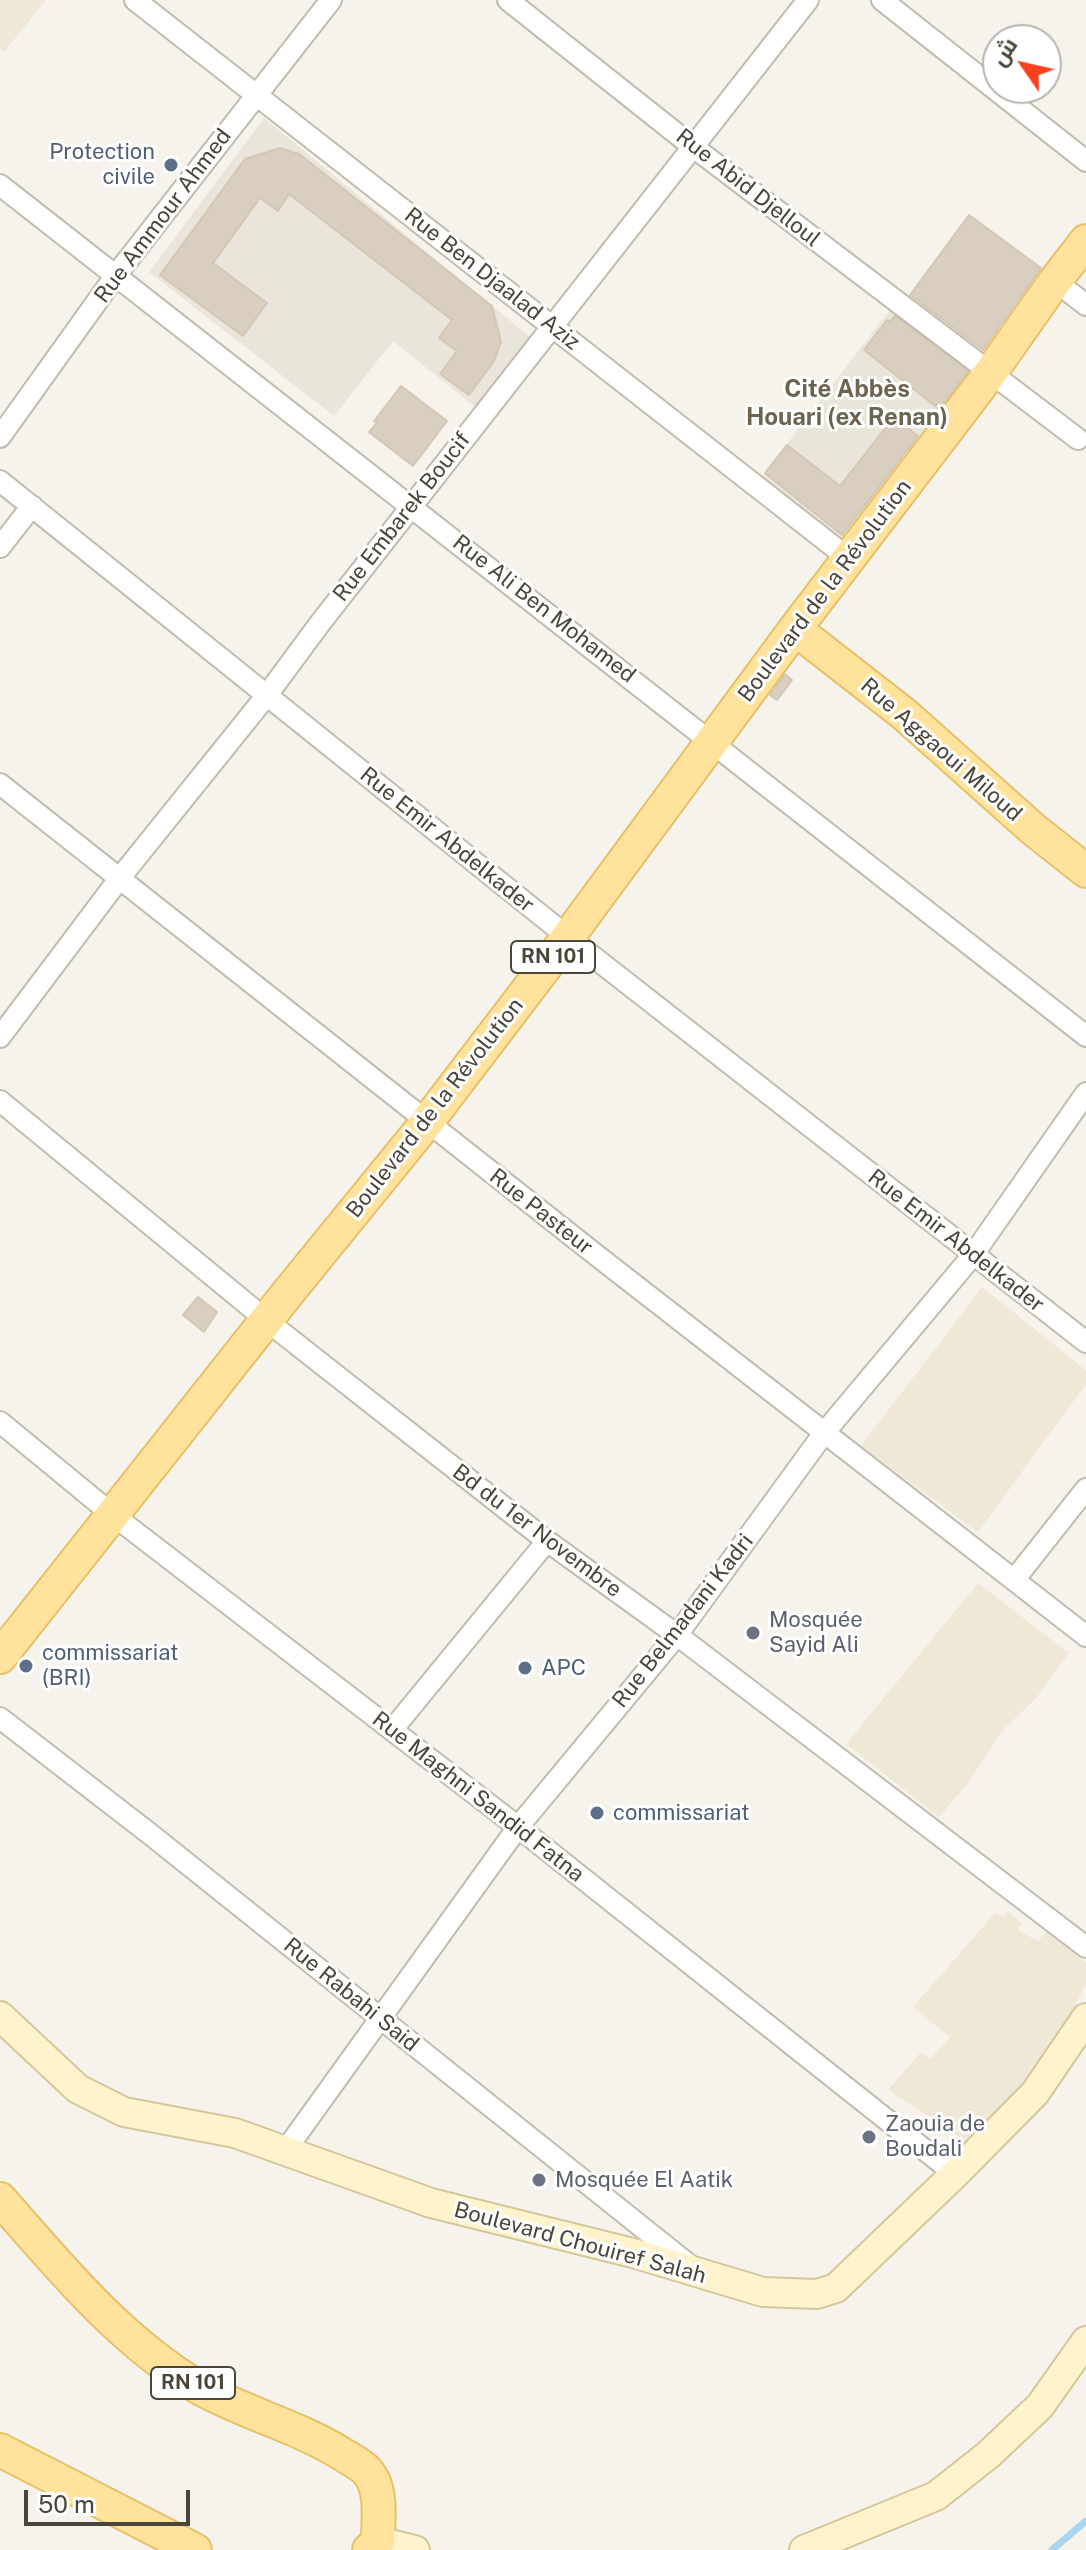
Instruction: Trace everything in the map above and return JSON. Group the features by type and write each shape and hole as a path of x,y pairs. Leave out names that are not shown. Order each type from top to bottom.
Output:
{"main road":[{"name":"Boulevard de la Révolution","path":"0,1657 113,1515 274,1326 568,937 848,558 991,372 1086,241"},
{"name":"Rue Aggaoui Miloud","path":"795,629 904,714 1033,829 1086,871"},
{"name":"Boulevard Chouiref Salah","path":"0,2016 78,2089 124,2112 235,2133 431,2203 633,2253 763,2292 817,2294 836,2288 1035,2093 1086,2018"},
{"name":"RN 101","path":"0,2199 140,2348 200,2388 331,2447 365,2469 375,2481 378,2496 374,2546"},
{"path":"804,2550 936,2496 988,2455 1040,2406 1086,2341"},
{"path":"0,2450 195,2550"},
{"path":"374,2546 415,2550"}],"street":[{"name":"Rue Ben Djaalad Aziz","path":"135,0 848,558"},
{"name":"Rue Ammour Ahmed","path":"0,437 116,275 331,0"},
{"name":"Rue Abid Djelloul","path":"508,0 692,146 1078,439"},
{"name":"Rue Embarek Boucif","path":"0,1037 119,879 267,695 551,326 808,0"},
{"path":"882,0 1086,161"},
{"name":"Rue Ali Ben Mohamed","path":"0,185 1086,1036"},
{"path":"1055,281 1086,305"},
{"name":"Rue Emir Abdelkader","path":"0,481 568,937 1086,1342"},
{"path":"0,547 32,506"},
{"name":"Rue Pasteur","path":"0,784 1086,1636"},
{"name":"Rue Belmadani Kadri","path":"285,2151 518,1827 677,1635 824,1433 973,1255 1086,1093"},
{"name":"Bd du 1er Novembre","path":"0,1101 274,1326 547,1541 677,1635 1086,1947"},
{"name":"Rue Maghni Sandid Fatna","path":"0,1422 113,1515 518,1827 955,2174"},
{"path":"1014,1580 1086,1489"},
{"path":"392,1730 547,1541"},
{"name":"Rue Rabahi Said","path":"0,1718 700,2274"}],"shaded area":[{"path":"0,0 46,0 4,52 0,49"},
{"path":"264,118 531,338 478,409 393,341 334,416 149,272"},
{"path":"896,302 984,372 849,548 760,479"},
{"path":"982,1287 1086,1370 1086,1384 978,1532 861,1446"},
{"path":"978,1583 1069,1653 1037,1697 1001,1732 969,1782 939,1817 846,1744"},
{"path":"1008,1912 1022,1923 1017,1930 1038,1941 1046,1932 1062,1942 1066,1937 1086,1950 1080,1959 1086,1962 1086,1983 1049,2063 966,2141 888,2090 920,2053 931,2058 950,2037 913,2007 995,1913 1004,1917"}],"building":[{"path":"280,148 299,154 492,306 501,342 494,361 469,395 440,374 457,351 439,338 452,320 289,194 278,211 260,198 213,263 267,303 243,336 160,275 245,159"},
{"path":"969,215 1041,268 983,350 910,295"},
{"path":"895,316 968,371 939,409 864,350 887,320 890,322"},
{"path":"401,386 447,421 413,466 369,432"},
{"path":"894,417 918,436 842,535 765,473 787,445 840,486"},
{"path":"785,674 792,680 777,700 770,695"},
{"path":"198,1297 217,1312 204,1332 183,1315"}],"waterway":[{"path":"1052,2550 1086,2521"}],"place":[{"name":"Protection civile","path":"171,165"},
{"name":"Mosquée Sayid Ali","path":"753,1633"},
{"name":"commissariat (BRI)","path":"26,1666"},
{"name":"APC","path":"525,1668"},
{"name":"commissariat","path":"597,1813"},
{"name":"Zaouia de Boudali","path":"869,2137"},
{"name":"Mosquée El Aatik","path":"539,2180"}],"district":[{"name":"Cité Abbès Houari (ex Renan)","path":"847,404"}]}
